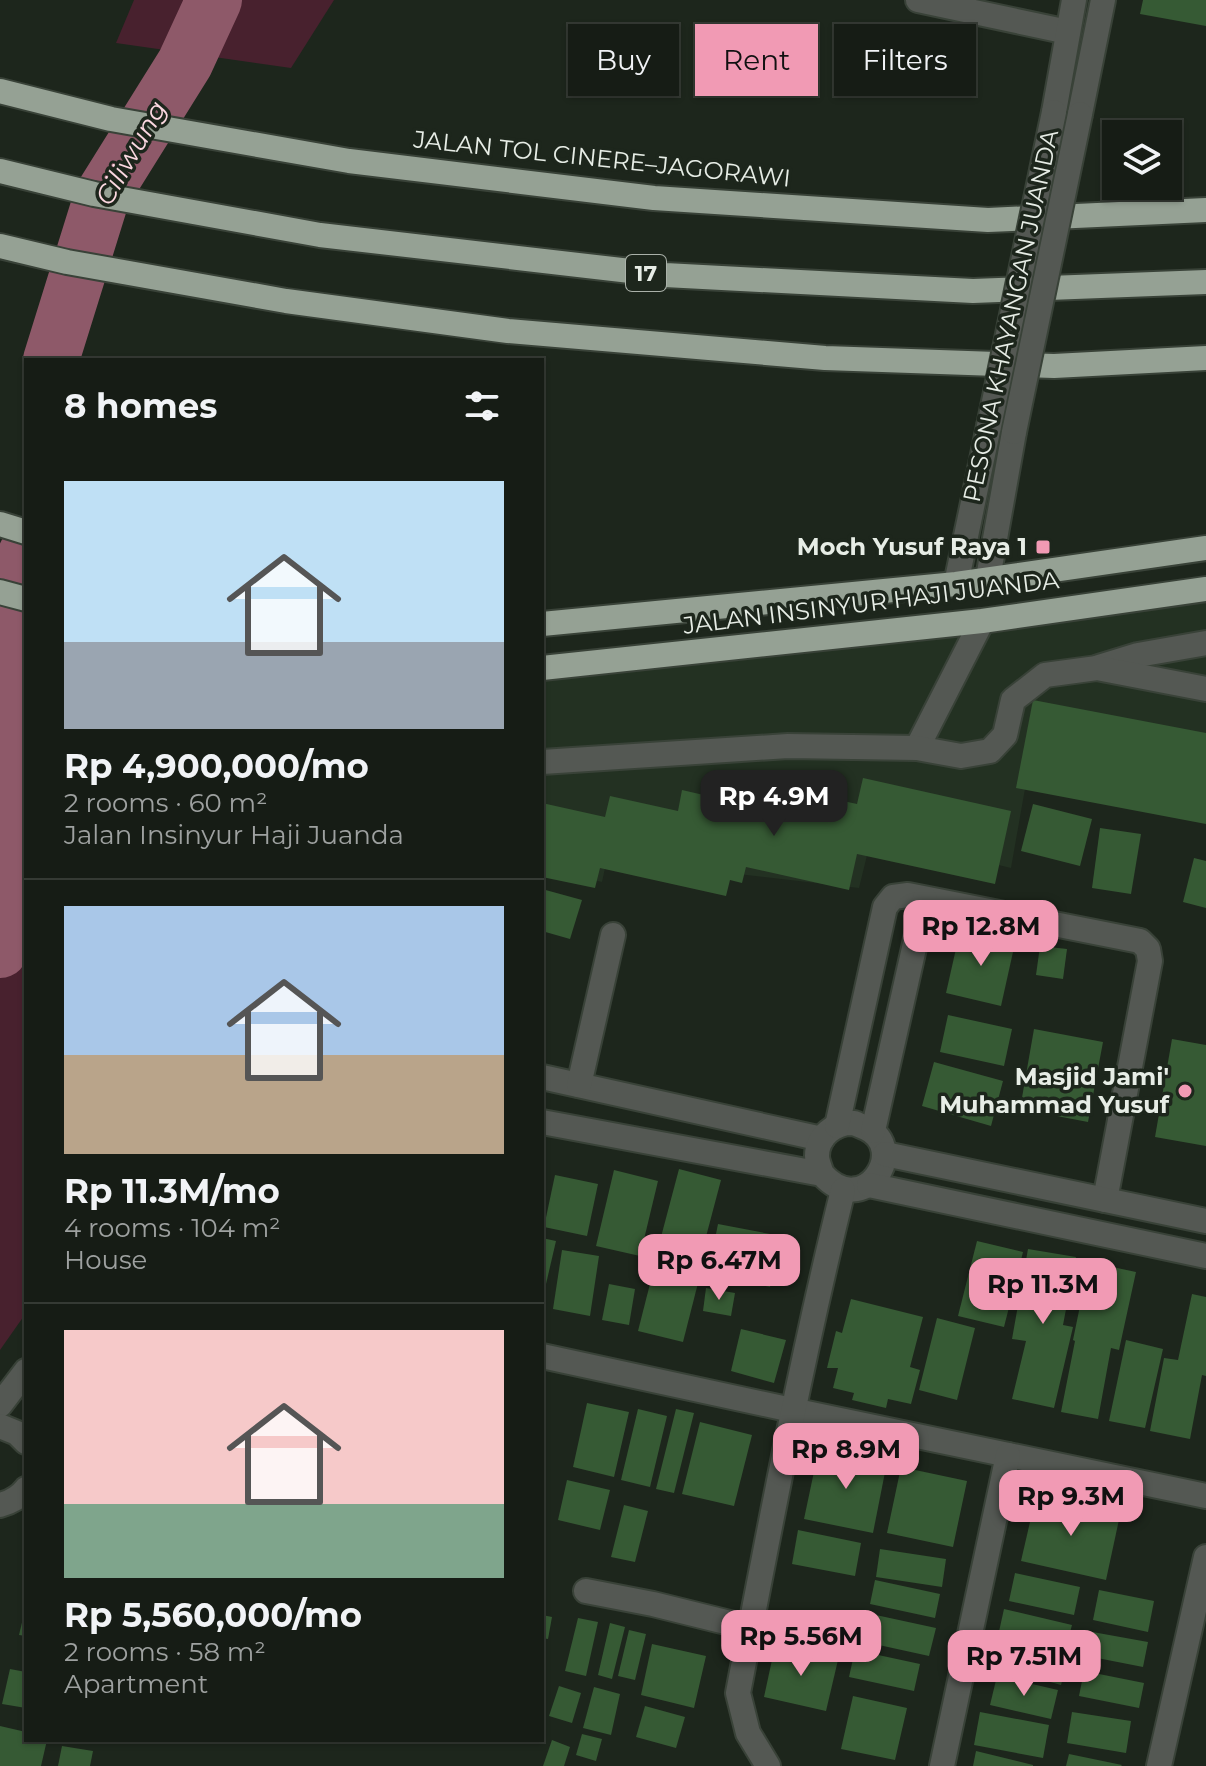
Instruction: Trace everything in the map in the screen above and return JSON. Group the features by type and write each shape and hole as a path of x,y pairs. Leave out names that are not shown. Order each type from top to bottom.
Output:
{"highway":[{"name":"JALAN TOL CINERE–JAGORAWI","path":"0,91 111,119 349,161 654,198 988,220 1206,210"},
{"name":"17","path":"0,171 94,194 320,235 665,275 973,291 1206,282"},
{"path":"0,246 67,262 286,301 508,331 825,358 1054,366 1206,358"},
{"path":"0,524 24,531"},
{"name":"JALAN INSINYUR HAJI JUANDA","path":"544,624 956,584 1206,548"},
{"name":"JALAN INSINYUR HAJI JUANDA","path":"544,668 982,621 1206,589"},
{"path":"0,592 24,598"}],"street":[{"path":"918,0 1068,32"},
{"name":"PESONA KHAYANGAN JUANDA","path":"956,584 1054,112 1074,0"},
{"name":"PESONA KHAYANGAN JUANDA","path":"988,578 1014,432 1103,0"},
{"path":"917,748 982,621"},
{"path":"544,762 788,746 917,748 961,756 990,751 1005,735 1013,700 1045,675 1097,668 1138,655 1206,643"},
{"path":"1097,668 1206,689"},
{"path":"544,1077 829,1132 856,1123 873,1131 885,1154 881,1172 869,1185 857,1190 843,1190 831,1184 822,1174 817,1156 829,1132 889,900 908,895 1140,941 1148,949 1150,961 1105,1200"},
{"path":"873,1131 925,899"},
{"path":"579,1085 613,935"},
{"path":"544,1122 822,1174"},
{"path":"885,1154 1206,1221"},
{"path":"869,1185 1206,1256"},
{"path":"768,1766 748,1733 738,1693 792,1410 843,1190"},
{"path":"544,1356 1206,1496"},
{"path":"0,1405 24,1374"},
{"path":"0,1426 17,1433 24,1440"},
{"path":"942,1766 1008,1455"},
{"path":"0,1505 10,1503 24,1491"},
{"path":"1159,1766 1206,1557"},
{"path":"586,1591 750,1628"}],"shaded area":[{"path":"134,0 334,0 291,68 116,43"},
{"path":"1206,593 1206,822 1026,783 1011,868 872,835 859,888 607,859 602,882 544,868 544,672"},
{"path":"0,614 24,622 24,1316 0,1350"}],"building":[{"path":"1143,0 1206,0 1206,26 1140,14"},
{"path":"1033,700 1206,733 1206,824 1016,788"},
{"path":"863,778 1011,811 995,884 857,854 849,890 746,867 742,883 730,880 726,896 600,868 595,888 544,877 544,803 605,817 610,796 678,811 682,790 760,808 765,784 857,804"},
{"path":"1033,804 1092,819 1080,866 1021,851"},
{"path":"1100,828 1141,834 1131,894 1092,888"},
{"path":"1194,858 1206,861 1206,908 1183,902"},
{"path":"544,890 582,900 570,939 544,932"},
{"path":"960,931 1015,943 1001,1006 946,993"},
{"path":"1040,946 1067,949 1063,979 1036,975"},
{"path":"948,1015 1012,1029 1004,1066 940,1052"},
{"path":"1034,1029 1103,1042 1088,1122 1020,1109"},
{"name":"Masjid Jami' Muhammad Yusuf","path":"1172,1039 1206,1045 1206,1146 1155,1137"},
{"path":"934,1062 1003,1081 991,1126 922,1106"},
{"path":"679,1169 721,1180 703,1248 661,1237"},
{"path":"614,1170 658,1181 640,1256 596,1246"},
{"path":"555,1175 598,1184 587,1236 544,1227"},
{"path":"718,1224 781,1236 770,1287 708,1274"},
{"path":"544,1238 556,1241 544,1293"},
{"path":"977,1241 1023,1252 1004,1327 958,1316"},
{"path":"1028,1249 1076,1257 1063,1325 1073,1327 1054,1408 1012,1399 1026,1341 1012,1339"},
{"path":"562,1250 599,1256 590,1316 553,1309"},
{"path":"1089,1262 1136,1272 1119,1350 1111,1348 1098,1419 1061,1412"},
{"path":"653,1272 698,1283 683,1342 638,1331"},
{"path":"609,1284 635,1289 629,1325 602,1320"},
{"path":"706,1288 735,1293 731,1316 703,1311"},
{"path":"1192,1294 1206,1297 1206,1376 1202,1375 1190,1439 1150,1431 1164,1358 1178,1360"},
{"path":"851,1299 923,1317 910,1367 920,1370 911,1404 888,1399 886,1408 852,1400 854,1393 833,1388 838,1368 827,1368 836,1331 842,1333"},
{"path":"937,1318 975,1328 957,1400 919,1390"},
{"path":"741,1329 786,1340 774,1383 731,1371"},
{"path":"1126,1340 1163,1349 1145,1428 1109,1421"},
{"path":"587,1403 629,1412 614,1477 573,1467"},
{"path":"638,1409 667,1416 650,1487 621,1480"},
{"path":"676,1409 694,1413 674,1493 656,1489"},
{"path":"700,1422 752,1435 734,1506 682,1494"},
{"path":"819,1448 887,1462 873,1533 804,1519"},
{"path":"901,1467 967,1481 953,1547 887,1533"},
{"path":"567,1480 610,1490 600,1530 558,1520"},
{"path":"1036,1496 1120,1515 1106,1580 1021,1561"},
{"path":"624,1505 648,1511 635,1562 611,1557"},
{"path":"798,1530 861,1543 855,1576 792,1564"},
{"path":"880,1549 946,1559 942,1587 876,1577"},
{"path":"1015,1573 1080,1587 1074,1615 1009,1601"},
{"path":"875,1580 940,1594 935,1618 870,1604"},
{"path":"1099,1590 1154,1601 1148,1632 1093,1620"},
{"path":"1004,1609 1072,1625 1065,1651 998,1636"},
{"path":"862,1612 936,1628 929,1656 856,1640"},
{"path":"24,1614 24,1636 19,1635"},
{"path":"544,1615 552,1617 548,1639 544,1638"},
{"path":"578,1618 598,1622 586,1676 565,1671"},
{"path":"610,1623 625,1627 612,1679 598,1675"},
{"path":"629,1630 646,1634 635,1680 618,1676"},
{"path":"1087,1631 1148,1642 1143,1667 1082,1655"},
{"path":"652,1644 706,1656 694,1708 641,1695"},
{"path":"775,1646 838,1660 826,1711 764,1697"},
{"path":"1007,1646 1067,1663 1061,1685 1001,1668"},
{"path":"855,1650 920,1664 914,1691 849,1677"},
{"path":"10,1669 24,1672 24,1708 2,1704"},
{"path":"1084,1671 1144,1683 1139,1708 1079,1696"},
{"path":"997,1676 1058,1690 1051,1719 990,1705"},
{"path":"559,1686 581,1693 572,1723 549,1716"},
{"path":"594,1687 620,1694 611,1735 583,1728"},
{"path":"853,1696 907,1708 895,1760 841,1749"},
{"path":"645,1706 685,1717 676,1748 636,1737"},
{"path":"980,1712 1049,1725 1043,1758 974,1745"},
{"path":"1072,1712 1131,1721 1126,1753 1067,1743"},
{"path":"0,1726 24,1732 24,1742 47,1742 41,1766 0,1766"},
{"path":"582,1734 602,1739 596,1761 576,1755"},
{"path":"552,1740 570,1747 564,1766 543,1766"},
{"path":"62,1746 93,1751 90,1766 58,1766"},
{"path":"976,1751 1033,1765 1033,1766 973,1766"},
{"path":"1069,1754 1122,1765 1066,1766"}],"waterway":[{"name":"Ciliwung","path":"52,358 102,196 185,63 214,0"},
{"name":"Ciliwung","path":"0,950 15,913 8,702 24,570"}],"place":[{"name":"Moch Yusuf Raya 1","path":"1043,547"},
{"name":"Masjid Jami' Muhammad Yusuf","path":"1185,1091"}]}
